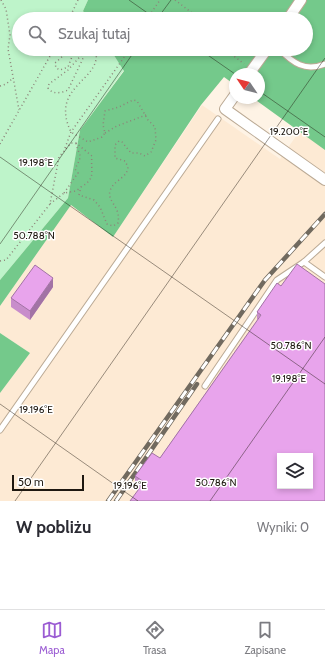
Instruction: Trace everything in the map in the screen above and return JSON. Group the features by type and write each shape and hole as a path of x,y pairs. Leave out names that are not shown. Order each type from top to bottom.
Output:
{"street":[{"path":"293,12 301,0"},
{"path":"253,68 262,56"},
{"path":"229,103 225,109 325,180"}],"lane":[{"path":"286,56 296,65 310,68 325,64"},
{"path":"0,430 218,119"},
{"path":"205,386 277,280 304,262 325,243"},
{"path":"304,262 325,277"}],"path":[{"path":"0,0 6,9 10,35 8,49 11,62 12,79 19,110"},
{"path":"72,12 78,0"},
{"path":"152,12 160,0"},
{"path":"174,0 190,12"},
{"path":"0,144 50,56"},
{"path":"63,56 55,63 56,68 60,70 68,67 72,56"},
{"path":"81,56 68,70 49,84 48,88 51,92 57,93 68,90 84,56"},
{"path":"97,56 92,69 68,96 66,112 71,132 88,142 102,137 105,133 117,126 146,115"},
{"path":"65,149 71,132 125,56"},
{"path":"233,56 246,68"},
{"path":"0,86 6,84 12,79"},
{"path":"81,187 79,195 94,200 100,207 108,224 113,226 116,225 118,219 118,209 110,197 110,192 111,188 126,174 128,167 125,161 116,158 115,145 119,141 122,142 131,153 139,153 145,156 151,152 156,140 156,127 137,102 133,100 119,107 105,110 103,115 103,125 105,133"},
{"path":"50,204 59,157 71,143 76,143 92,156 93,172 91,179 76,191 64,193"},
{"path":"0,261 6,260 50,204 64,193 78,173 75,169 80,161 81,153 76,143"}],"shaded area":[{"path":"325,95 325,501 0,501 0,393 30,353 0,333 0,306 71,205 113,237 202,105 280,159"}],"green space":[{"path":"0,0 88,0 84,12 12,12 12,56 115,56 124,70 80,130 68,198 0,280"},
{"path":"88,0 325,0 325,150 261,104 265,104 265,68 229,68 229,81 224,77 201,105 113,237 71,205 0,306 0,280 68,198 80,130 124,71 114,56 313,56 313,12 84,12"},
{"path":"0,333 30,353 0,393"}],"building":[{"path":"297,264 325,284 325,501 130,501 144,482 135,476 152,453 160,458 261,315 257,312 277,283 281,286"},
{"path":"35,265 53,278 30,311 11,298"}],"railway":[{"path":"108,501 265,280 325,214"},
{"path":"116,501 197,384"}]}
